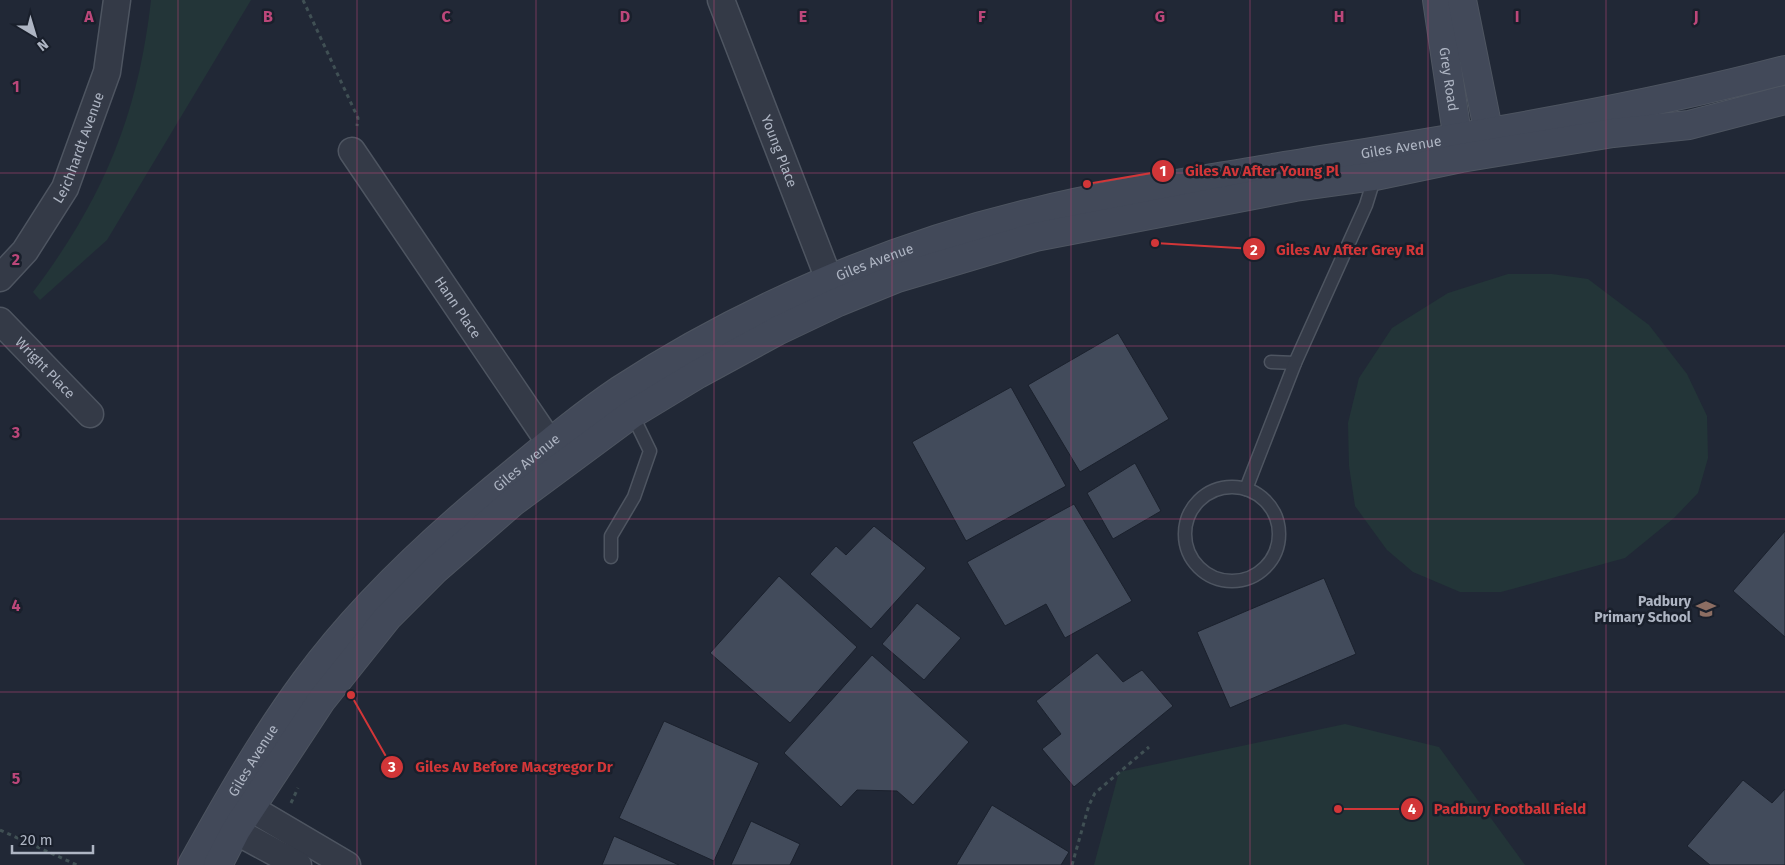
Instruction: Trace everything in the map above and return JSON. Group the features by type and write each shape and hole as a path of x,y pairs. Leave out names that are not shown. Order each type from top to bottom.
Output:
{"street":[{"name":"Leichhardt Avenue","path":"0,278 25,251 65,188 107,72 117,0"},
{"name":"Young Place","path":"722,0 833,291"},
{"name":"Grey Road","path":"1437,0 1459,147"},
{"name":"Grey Road","path":"1462,0 1491,142"},
{"name":"Giles Avenue","path":"1491,142 1610,110 1785,70"},
{"name":"Giles Avenue","path":"218,865 234,814 263,743 306,681 347,630 407,567 456,522 556,454 632,414 698,374 777,331 833,291 954,235 1028,213 1115,194 1491,142 1689,125 1785,100"},
{"name":"Giles Avenue","path":"556,454 620,390 742,320 833,291 897,278 1035,237 1295,187 1375,176 1459,147"},
{"name":"Hann Place","path":"352,151 556,454"},
{"name":"Wright Place","path":"0,321 90,414"},
{"name":"Giles Avenue","path":"192,865 234,814"},
{"path":"234,814 298,865"},
{"path":"234,814 347,865"}],"lane":[{"path":"1246,488 1295,363 1366,205 1375,176"},
{"path":"1271,362 1295,363"},
{"path":"611,557 611,536 634,497 650,451 632,414"},
{"path":"1229,487 1246,488 1260,496 1272,508 1278,523 1279,539 1274,555 1264,568 1234,581 1218,579 1204,572 1192,560 1186,545 1185,528 1190,513 1200,500 1213,491 1229,487"}],"path":[{"path":"303,0 358,118 352,151"},
{"path":"1072,865 1089,805 1095,793 1149,747"},
{"path":"297,795 300,781"},
{"path":"0,830 77,865"}],"shaded area":[{"path":"151,0 251,0 107,240 40,300 33,292 58,258 79,223 98,189 113,155 137,81"},
{"path":"1508,274 1552,274 1588,279 1649,325 1687,374 1707,416 1708,458 1698,493 1674,518 1625,558 1501,592 1460,592 1413,572 1387,550 1355,506 1349,466 1348,423 1359,378 1392,328 1448,293"},
{"path":"1345,724 1439,747 1525,865 1094,865 1119,772"}],"building":[{"path":"1118,333 1169,419 1080,472 1028,385"},
{"path":"1011,387 1066,486 966,541 912,442"},
{"path":"1135,463 1161,511 1113,539 1087,493"},
{"path":"1074,504 1132,601 1065,638 1046,604 1005,626 967,562"},
{"path":"874,526 926,568 871,629 810,574 836,546 846,555"},
{"path":"1785,531 1785,637 1733,591"},
{"path":"779,576 857,647 790,723 710,653"},
{"path":"1324,578 1356,654 1230,708 1197,632"},
{"path":"917,603 961,638 924,680 882,644"},
{"path":"1097,653 1123,682 1142,670 1173,706 1074,787 1042,749 1061,734 1036,701"},
{"path":"872,655 969,742 913,805 897,791 857,790 841,807 784,753"},
{"path":"664,721 759,763 714,861 619,818"},
{"path":"1743,780 1772,803 1785,789 1785,865 1710,865 1687,846"},
{"path":"992,805 1069,852 1061,865 956,865"},
{"path":"751,821 800,844 790,865 731,865"},
{"path":"614,836 679,865 602,865"}],"place":[{"name":"Giles Av After Young Pl","path":"1087,184"},
{"name":"Giles Av After Grey Rd","path":"1155,243"},
{"name":"Padbury Primary School","path":"1706,609"},
{"name":"Giles Av Before Macgregor Dr","path":"351,695"},
{"name":"Padbury Football Field","path":"1338,809"}]}
